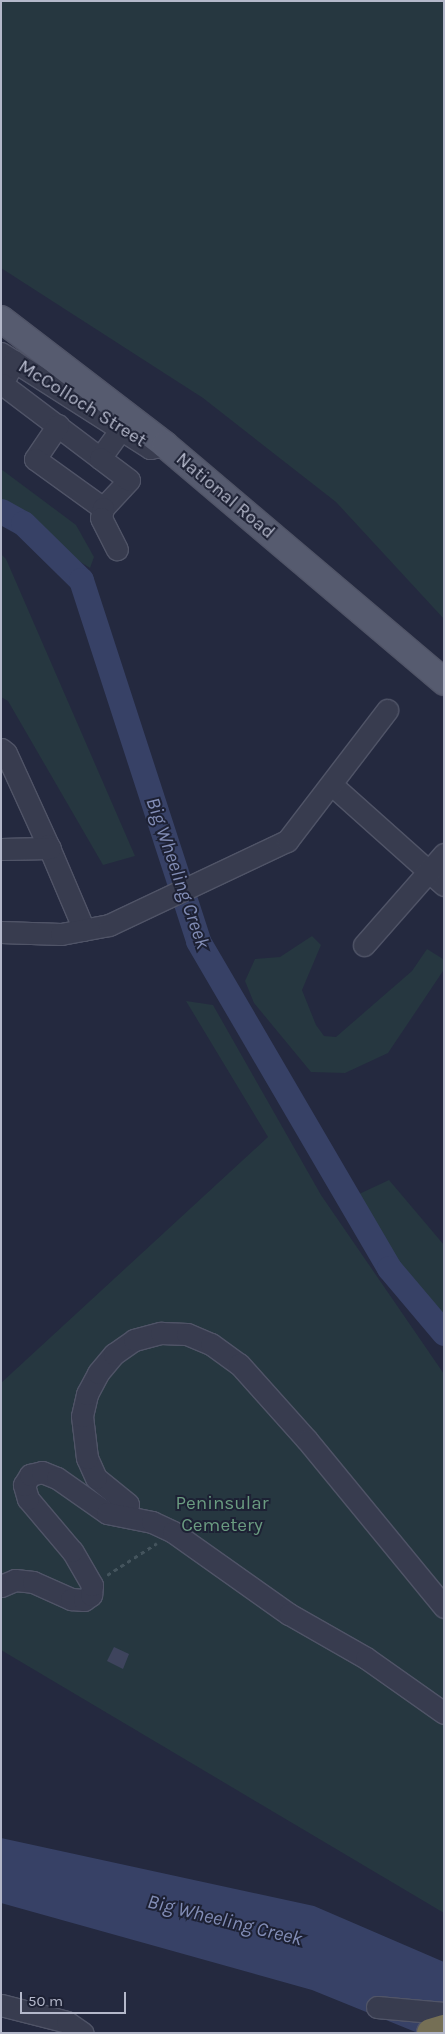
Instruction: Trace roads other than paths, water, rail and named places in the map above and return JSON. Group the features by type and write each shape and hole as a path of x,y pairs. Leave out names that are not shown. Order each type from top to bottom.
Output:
{"highway":[{"path":"431,2033 444,2029"}],"main road":[{"name":"National Road","path":"1,318 166,445 444,682"}],"street":[{"name":"McColloch Street","path":"8,357 150,448 166,445"},
{"path":"8,357 2,384 129,480 103,508 101,518 117,549"},
{"path":"58,425 35,459 103,508"},
{"path":"100,458 121,429"},
{"path":"1,932 44,934 110,925 286,841 332,785 387,710"},
{"path":"1,749 6,753 50,848 84,930"},
{"path":"332,785 444,885"},
{"path":"1,848 50,848"},
{"path":"364,945 444,854"},
{"path":"126,1516 128,1504 96,1478 87,1458 82,1416 87,1394 98,1373 114,1354 134,1340 160,1333 187,1334 211,1344 239,1364 307,1440 444,1607"},
{"path":"1,1586 15,1580 33,1582 71,1600 84,1600 91,1596 92,1585 72,1551 28,1499 24,1485 30,1475 42,1472 57,1478 107,1513 152,1522 173,1532 289,1614 366,1658 444,1713"},
{"path":"1,2005 67,2022 83,2033"},
{"path":"377,2007 444,2013"}],"water":[{"path":"1,1838 314,1906 444,1962 444,2033 418,2033 312,1990 1,1903"}],"waterway":[{"name":"Big Wheeling Creek","path":"1,511 23,523 81,580 198,941 389,1268 444,1333"}],"park label":[{"name":"Peninsular Cemetery","path":"222,1515"}]}
